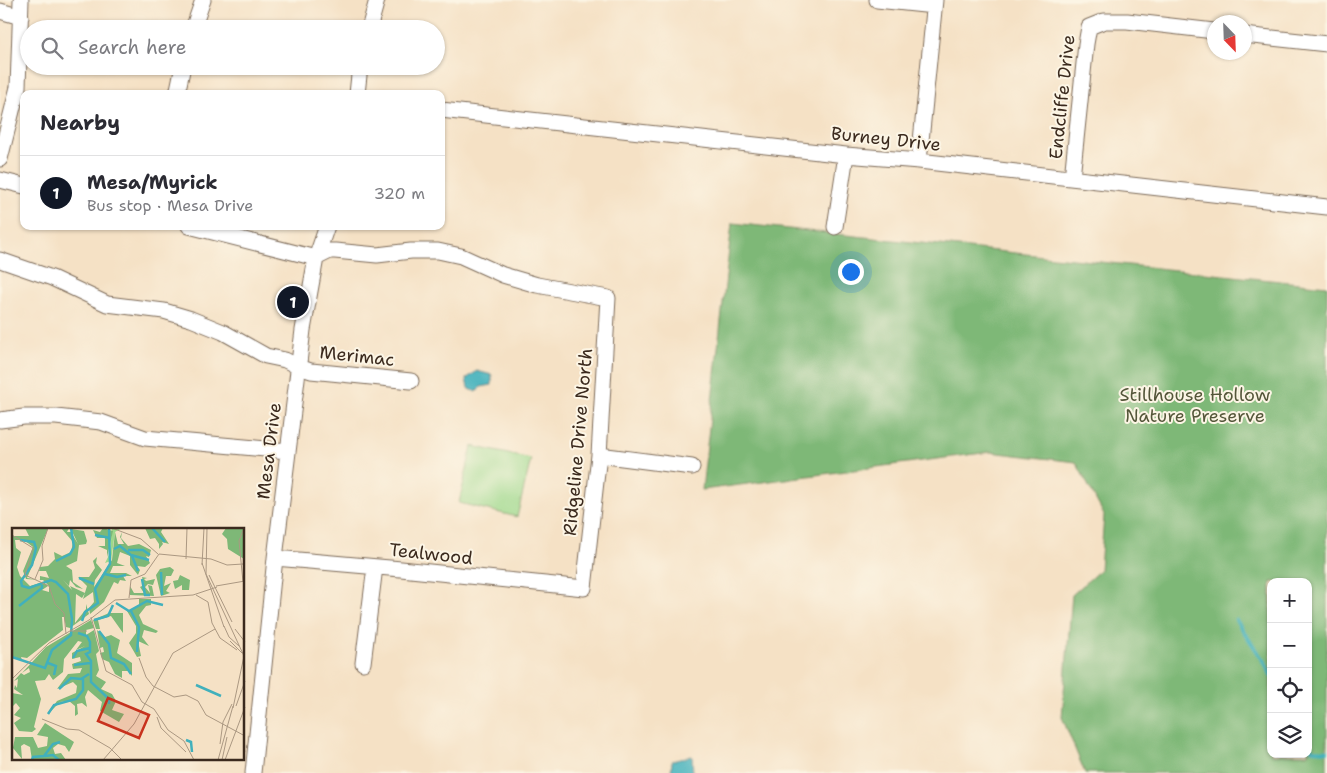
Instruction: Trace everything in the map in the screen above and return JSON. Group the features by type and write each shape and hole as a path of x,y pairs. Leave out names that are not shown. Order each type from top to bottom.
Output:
{"street":[{"path":"0,11 21,18 21,0"},
{"path":"196,20 203,0"},
{"path":"371,20 377,0"},
{"path":"877,0 934,3 919,161"},
{"name":"Endcliffe Drive","path":"1072,178 1089,28 1104,22 1127,21 1207,30"},
{"path":"1252,35 1327,44"},
{"path":"0,159 18,87 20,41"},
{"path":"178,90 181,75"},
{"path":"357,90 359,75"},
{"name":"Burney Drive","path":"445,110 1327,207"},
{"path":"835,227 846,155"},
{"path":"0,180 20,185"},
{"path":"205,230 316,258"},
{"name":"Mesa Drive","path":"253,773 275,558 303,330 316,258 325,230"},
{"name":"Ridgeline Drive North","path":"316,258 330,251 378,255 411,250 438,251 461,256 503,275 537,285 608,298 600,455 584,588"},
{"name":"Merimac","path":"0,260 52,278 107,304 164,311 191,319 223,332 266,356 285,360 311,371 411,380"},
{"path":"0,420 24,417 56,417 101,422 145,438 288,451"},
{"path":"600,455 692,467"},
{"name":"Tealwood","path":"275,558 584,588"},
{"path":"363,663 375,567"}],"green space":[{"name":"Stillhouse Hollow Nature Preserve","path":"732,223 1327,286 1327,773 1085,773 1062,717 1072,595 1100,570 1104,515 1076,462 990,452 702,490"},
{"path":"472,446 531,459 517,517 459,503"}],"water":[{"path":"477,371 492,375 492,385 481,387 476,392 468,388 466,379"},
{"path":"692,756 693,773 671,773 672,761"}],"waterway":[{"path":"1236,620 1267,668"},
{"path":"1312,749 1327,751"}],"place":[{"name":"Mesa/Myrick","path":"293,302"}]}
